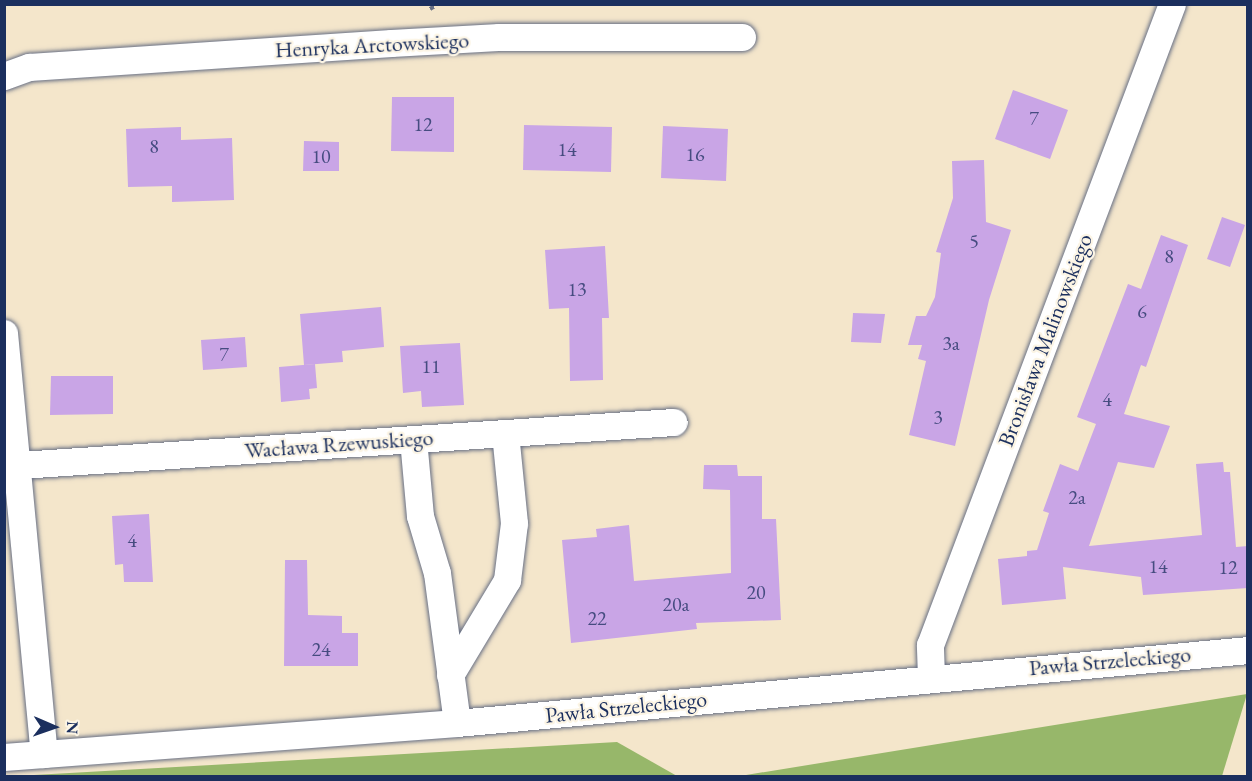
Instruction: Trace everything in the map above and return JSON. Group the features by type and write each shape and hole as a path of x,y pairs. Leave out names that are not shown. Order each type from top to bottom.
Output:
{"street":[{"name":"Bronisława Malinowskiego","path":"931,677 930,645 1172,4"},
{"name":"Henryka Arctowskiego","path":"4,76 29,67 402,42 499,38 742,38"},
{"path":"4,333 12,465 44,754"},
{"name":"Wacława Rzewuskiego","path":"12,465 674,422"},
{"path":"450,675 507,580 514,523 505,433"},
{"path":"413,439 420,516 437,573 457,723"},
{"name":"Pawła Strzeleckiego","path":"4,757 457,723 931,677 1248,650"}],"green space":[{"path":"1247,694 1222,776 740,776"},
{"path":"617,742 677,776 16,776"}],"building":[{"path":"1013,90 1068,110 1050,159 995,139"},
{"path":"392,97 454,97 454,152 391,151"},
{"path":"524,125 612,127 611,172 523,170"},
{"path":"663,126 728,129 726,181 661,178"},
{"path":"181,127 181,140 232,138 234,200 172,202 172,186 128,187 126,129"},
{"path":"304,141 339,142 339,171 303,171"},
{"path":"984,160 986,222 1011,230 989,300 955,446 909,435 926,361 918,359 922,345 908,345 916,316 926,316 935,297 941,253 936,252 953,198 952,161"},
{"path":"1222,217 1245,225 1230,267 1207,259"},
{"path":"1161,235 1188,245 1146,367 1141,365 1124,414 1170,426 1154,468 1118,462 1089,546 1202,535 1196,464 1223,462 1224,472 1230,472 1236,547 1248,546 1248,588 1143,595 1141,577 1063,567 1066,599 1002,605 998,559 1027,556 1027,551 1037,550 1049,513 1043,511 1060,464 1078,471 1096,424 1077,417 1128,284 1141,289"},
{"path":"605,246 609,318 602,318 603,380 570,381 569,308 549,309 545,250"},
{"path":"381,307 384,347 342,351 343,362 304,365 300,314"},
{"path":"853,313 885,314 881,343 851,342"},
{"path":"245,337 247,367 203,370 201,340"},
{"path":"460,343 464,405 422,407 421,391 403,393 400,346"},
{"path":"315,364 317,388 309,389 310,399 281,402 279,367"},
{"path":"51,376 113,376 113,414 50,415"},
{"path":"704,465 737,465 738,476 762,476 762,519 776,519 781,620 696,623 697,629 571,643 562,540 597,537 596,529 629,525 634,581 731,573 730,490 703,489"},
{"path":"149,514 153,582 124,582 123,564 115,565 112,516"},
{"path":"285,560 307,560 308,615 342,616 342,633 358,633 358,666 284,666"}]}
